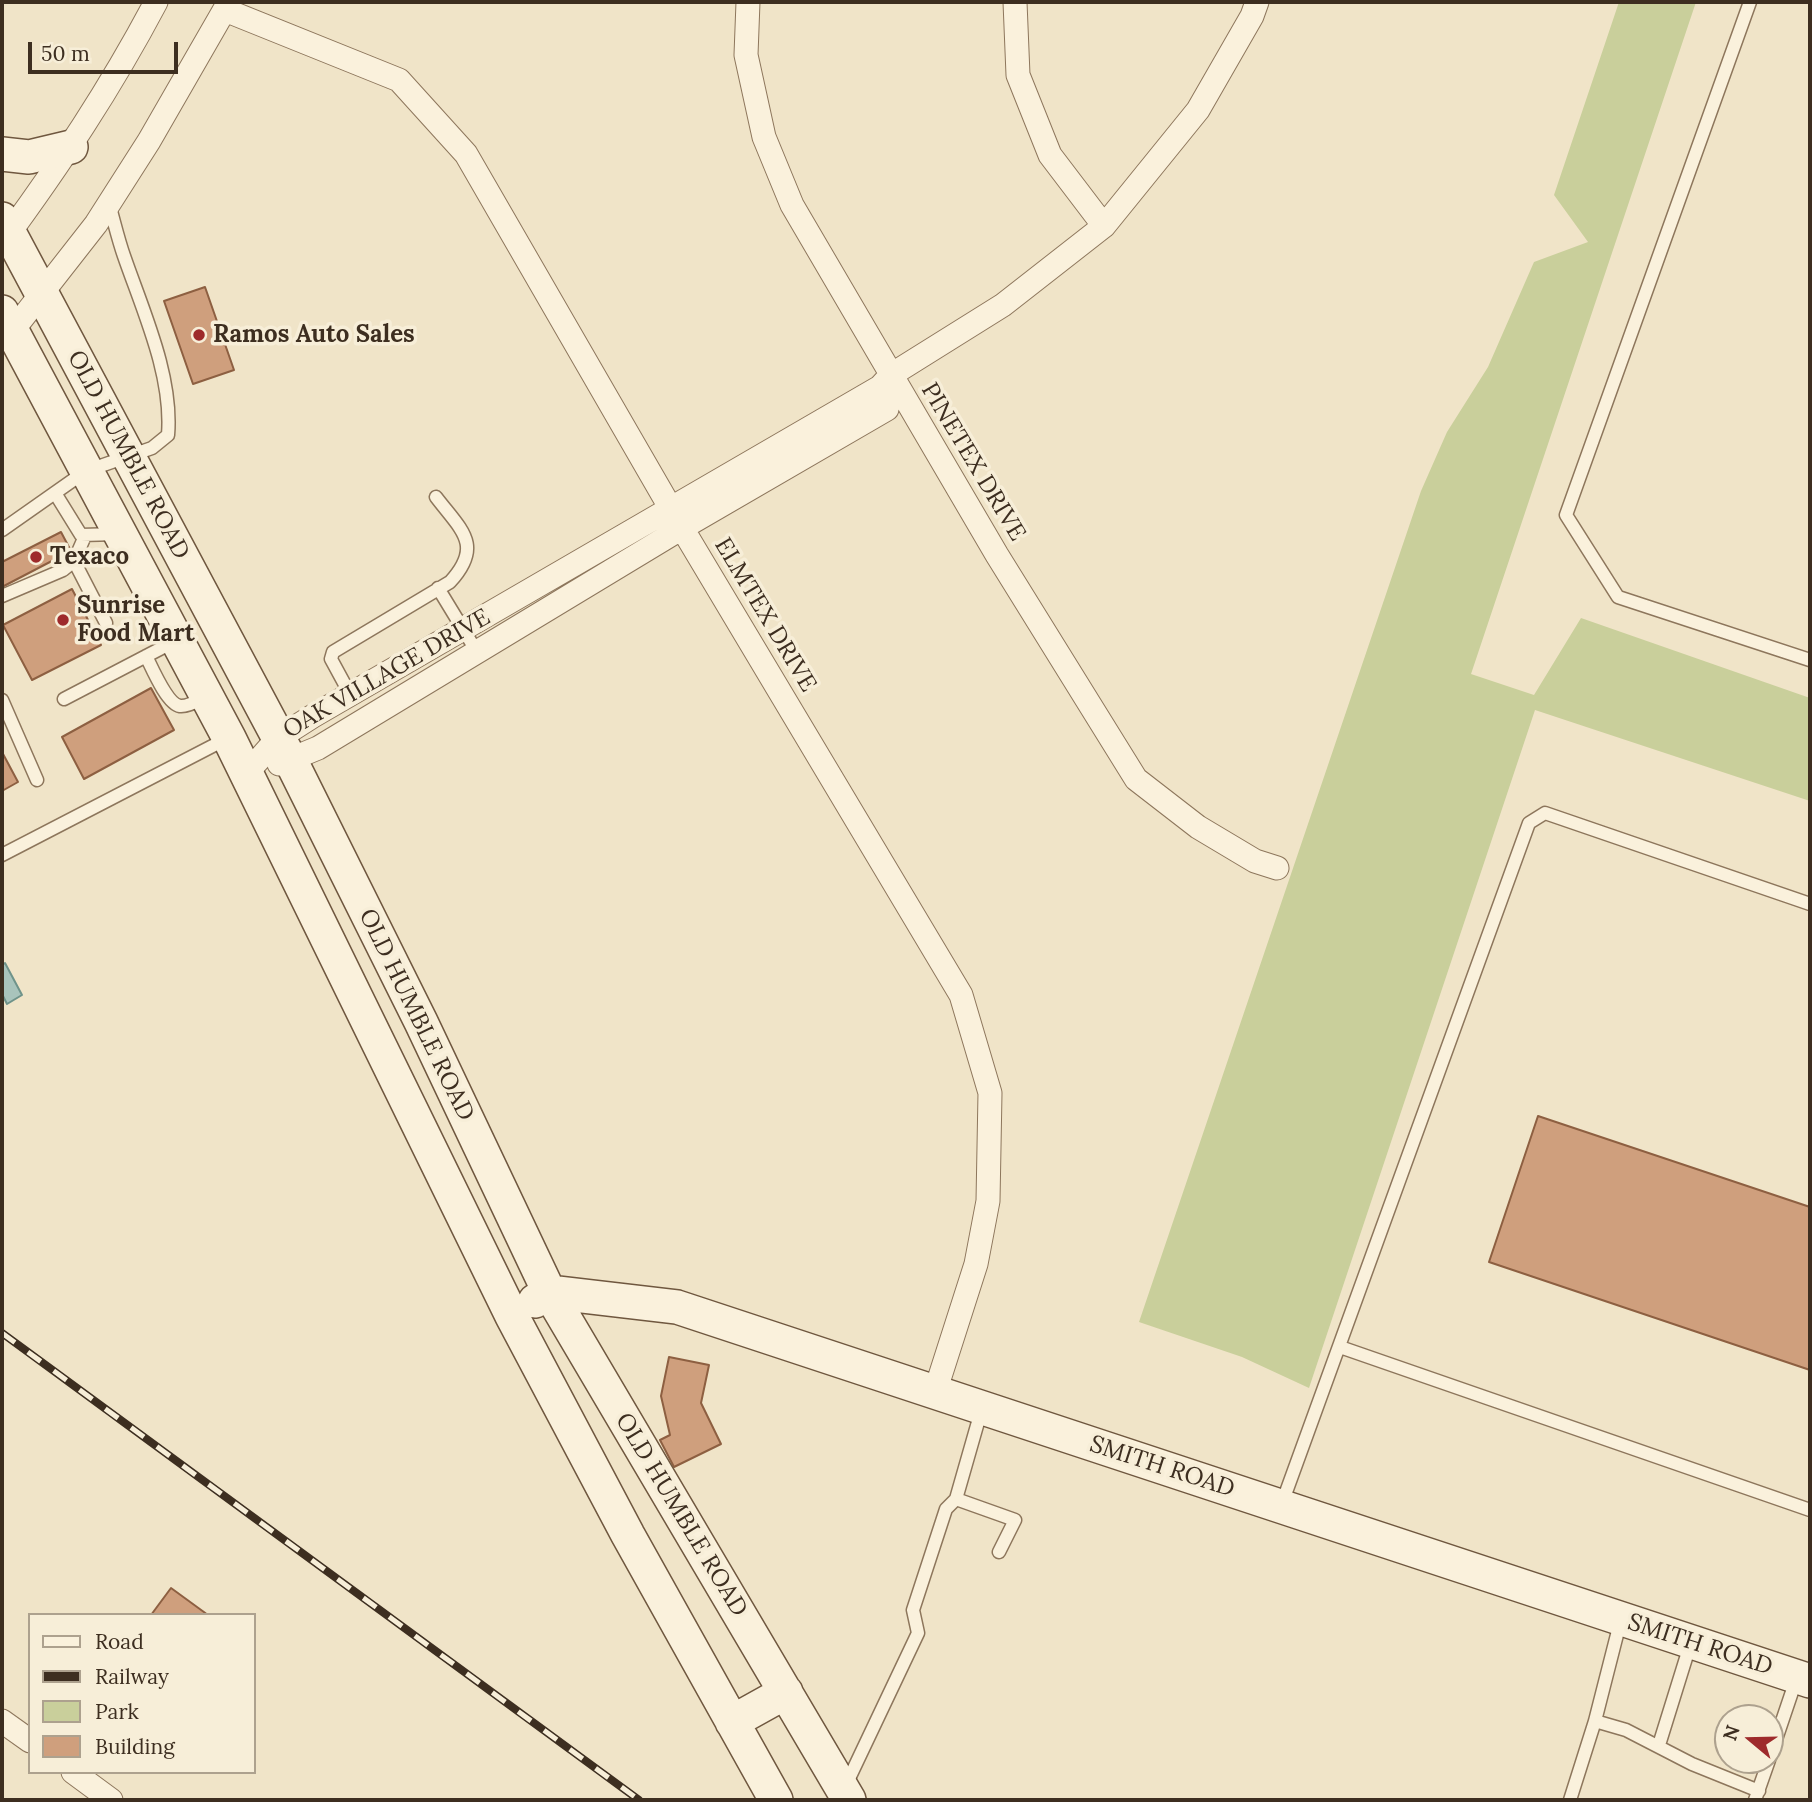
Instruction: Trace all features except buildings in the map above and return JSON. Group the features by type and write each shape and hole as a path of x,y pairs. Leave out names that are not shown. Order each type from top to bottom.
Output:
{"main road":[{"path":"2,154 29,157 71,147"},
{"name":"OLD HUMBLE ROAD","path":"4,232 42,293 284,750 421,1022 549,1292 786,1692 839,1797"},
{"name":"OLD HUMBLE ROAD","path":"5,329 41,385 229,738 512,1316 628,1535 776,1800"},
{"path":"2,372 19,374 41,385"},
{"path":"379,1041 421,1022"},
{"path":"512,1316 549,1292"},
{"name":"SMITH ROAD","path":"549,1292 677,1307 1804,1679"},
{"path":"732,1722 786,1692"}],"street":[{"path":"4,232 71,147 124,62 156,2"},
{"name":"PINETEX DRIVE","path":"748,2 746,55 764,137 792,205 997,555 1136,779 1198,827 1255,861 1277,868"},
{"path":"1015,2 1018,75 1045,144 1050,155 1104,226"},
{"path":"891,375 1003,305 1104,226 1198,110 1252,16 1257,2"},
{"path":"5,329 42,293 96,224 149,141 227,6"},
{"name":"ELMTEX DRIVE","path":"227,6 399,80 466,154 676,518 961,995 990,1093 988,1200 976,1264 935,1392"},
{"name":"OAK VILLAGE DRIVE","path":"246,774 284,750 350,694 463,628 887,410 891,375"},
{"name":"OAK VILLAGE DRIVE","path":"284,750 318,748 477,652 676,518"},
{"path":"2,1721 28,1740"},
{"path":"76,1774 111,1800"}],"lane":[{"path":"1750,2 1566,515 1618,597 1810,660"},
{"path":"2,530 86,471 152,448 168,435 170,411 151,331 109,204"},
{"path":"55,493 78,533 85,536 119,534"},
{"path":"350,694 331,659 333,652 450,582 462,569 468,555 466,536 436,497"},
{"path":"2,596 63,570 74,561 85,536"},
{"path":"74,561 106,623"},
{"path":"438,588 477,652"},
{"path":"64,699 177,640"},
{"path":"146,656 170,700 177,706 207,697"},
{"path":"2,700 37,780"},
{"path":"2,855 229,738"},
{"path":"1281,1506 1529,823 1545,813 1810,904"},
{"path":"1340,1347 1810,1510"},
{"path":"839,1797 918,1633 913,1610 946,1509 956,1499 982,1408"},
{"path":"956,1499 1015,1520 999,1552"},
{"path":"1570,1800 1595,1721 1621,1618"},
{"path":"1659,1745 1691,1641"},
{"path":"1784,1724 1804,1679"},
{"path":"1595,1721 1626,1730 1659,1745 1757,1795 1764,1774"}],"green space":[{"path":"1619,2 1696,2 1471,674 1534,695 1581,618 1810,698 1810,801 1535,710 1309,1388 1242,1357 1139,1322 1421,491 1447,432 1488,367 1534,262 1588,242 1554,195"}],"water":[{"path":"5,963 22,995 7,1004 2,994 2,965"}],"railway":[{"path":"2,1333 639,1800"}],"place":[{"name":"Ramos Auto Sales","path":"199,335"},
{"name":"Texaco","path":"36,557"},
{"name":"Sunrise Food Mart","path":"63,620"}]}
